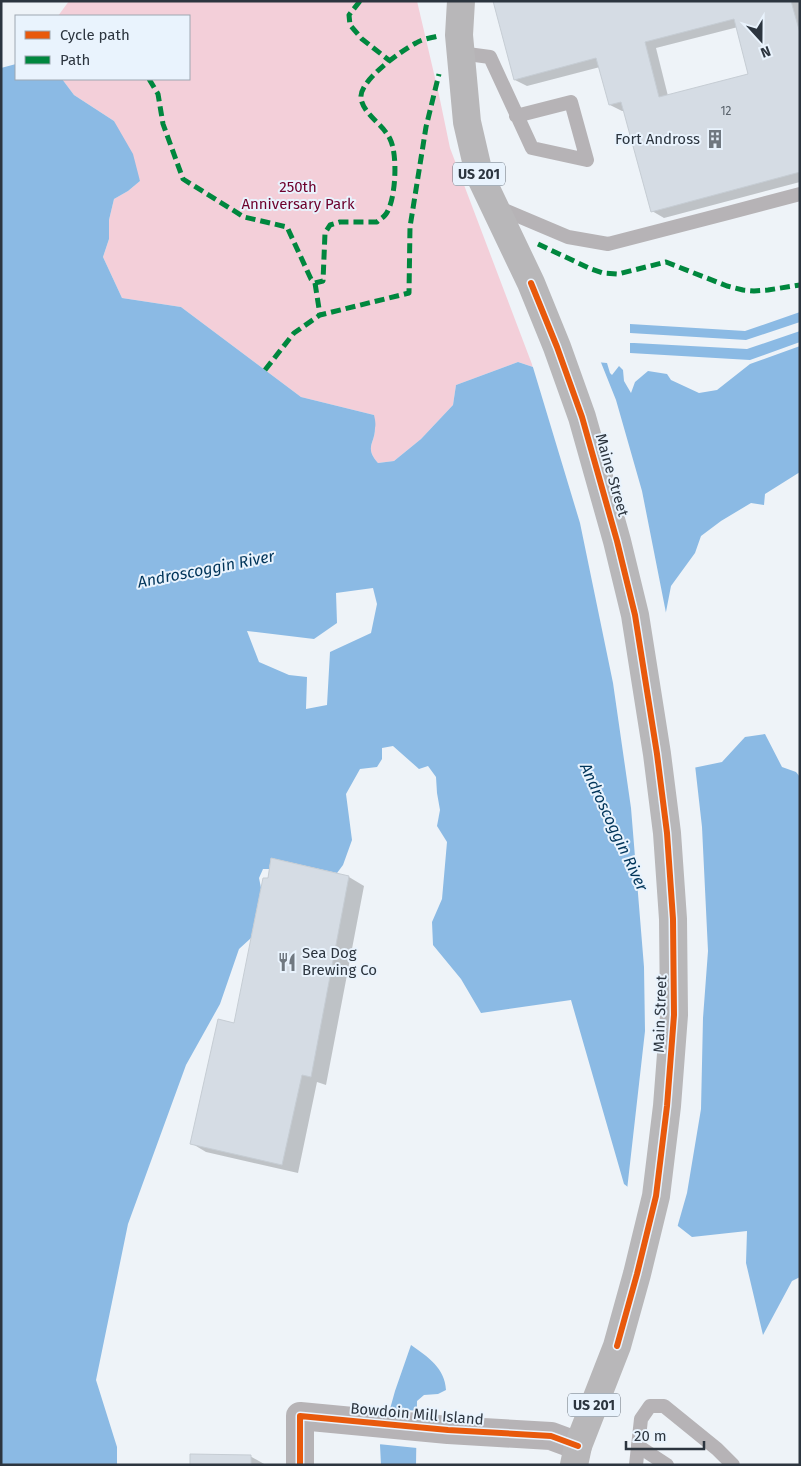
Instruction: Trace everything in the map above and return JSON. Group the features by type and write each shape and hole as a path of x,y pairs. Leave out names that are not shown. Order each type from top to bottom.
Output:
{"main road":[{"path":"446,1 460,44"},
{"name":"US 201","path":"461,1 460,44 469,131 479,174 494,206"},
{"name":"Maine Street","path":"494,206 531,284 557,347 582,417 615,531 634,614 645,680"},
{"name":"Main Street","path":"576,1455 617,1346 637,1274 656,1196 667,1106 674,1015 672,919 667,833 645,680"}],"street":[{"name":"Bowdoin Mill Island","path":"300,1465 300,1416 448,1430 551,1436 576,1455"}],"lane":[{"path":"460,44 490,57 516,116 532,148 587,160 571,102 516,116"},
{"path":"494,206 568,237 608,244 800,194"},
{"path":"636,1465 641,1419 650,1406 664,1406 717,1449 733,1465"},
{"path":"638,1446 667,1465"}],"green space":[{"name":"250th Anniversary Park","path":"69,1 417,1 450,148 533,367 518,362 456,385 453,405 421,439 394,461 378,463 371,449 375,433 374,415 301,397 181,307 122,298 103,257 109,239 109,220 114,199 140,181 114,121 74,95 63,80 190,80 190,15 59,15"}],"water":[{"name":"Androscoggin River","path":"15,64 15,80 63,80 74,95 114,121 133,154 140,181 114,199 109,220 109,239 103,257 122,298 181,307 301,397 374,415 375,433 371,449 378,463 394,461 421,439 453,405 456,385 518,362 533,367 555,379 596,362 607,363 612,375 619,366 623,370 624,381 631,393 635,382 648,371 667,374 671,380 699,393 717,390 750,364 800,346 800,472 765,494 764,505 751,503 721,521 701,536 695,553 671,586 651,698 672,759 693,768 722,762 745,737 765,734 782,767 796,772 800,777 800,1277 792,1281 763,1335 746,1263 747,1231 692,1237 624,1184 571,1000 481,1013 461,979 433,945 432,922 442,899 447,842 437,826 440,810 436,777 428,766 419,769 393,746 382,748 382,759 377,767 360,769 346,794 352,840 343,865 337,873 271,858 269,869 263,869 259,878 261,888 251,938 239,949 220,1004 186,1065 128,1224 96,1380 117,1447 117,1465 1,1465 1,68","holes":["373,588 377,604 371,633 330,652 327,705 306,709 307,677 289,675 259,662 247,631 314,639 337,623 336,593"]},
{"path":"800,312 800,322 746,340 630,333 630,324 745,331"},
{"path":"800,331 800,342 750,360 630,353 630,343 747,349"},
{"path":"411,1345 439,1369 445,1382 446,1390 438,1394 424,1395 417,1401 416,1465 381,1465 380,1445 395,1391"}],"pier":[{"path":"595,360 600,360 616,400 642,491 667,618 654,698 655,732 673,757 693,766 695,765 702,827 708,951 703,1018 701,1109 687,1193 677,1228 627,1190 645,1031 644,967 631,808 613,683 580,523 532,364 556,376"},
{"path":"387,1408 419,1411 417,1448 378,1444"}],"building":[{"name":"Fort Andross","path":"493,1 791,1 800,33 800,172 651,212 621,102 609,105 596,58 514,80","holes":["734,19 748,74 659,97 645,42"]},
{"path":"271,858 349,876 311,1077 302,1075 282,1165 190,1144 218,1019 234,1023 263,878 268,878"},
{"path":"190,1454 251,1455 251,1465 190,1465"}],"marked path":[{"path":"360,1 349,15 350,25 362,39 390,61"},
{"path":"150,80 158,94 163,124 183,179 244,217 287,227 311,279 315,283 323,281 325,233 330,225 340,222 377,222 386,214 392,198 395,177 393,146 387,134 363,105 361,99 362,92 373,75 391,59 418,42 438,36"},
{"path":"265,370 294,333 320,315 409,293 410,227 426,127 439,74"},
{"path":"538,244 603,273 618,274 666,262 727,286 743,290 768,290 800,285"},
{"path":"315,283 320,315"}],"cycle path":[{"path":"531,283 557,347 582,417 617,541 635,615 657,754 667,833 673,919 674,1015 667,1106 656,1196 617,1346"},
{"path":"300,1465 300,1416 448,1430 551,1436 578,1446"}],"place":[{"name":"Fort Andross","path":"715,139"},
{"name":"Sea Dog Brewing Co","path":"287,962"}]}
